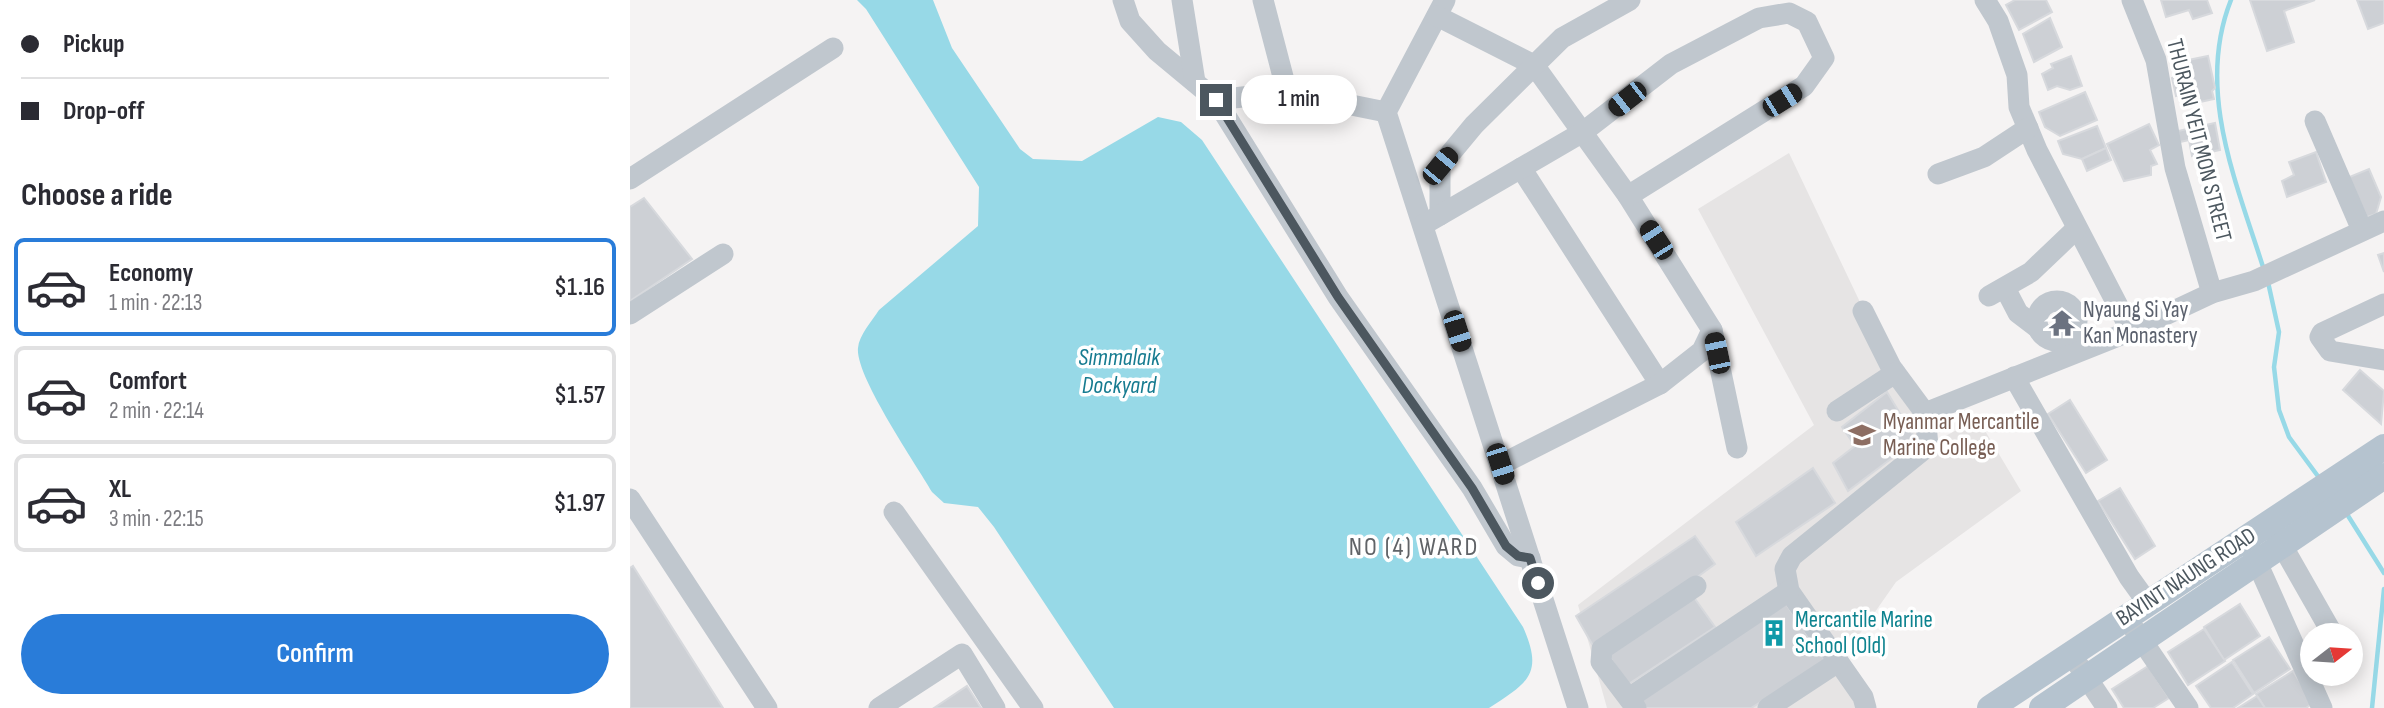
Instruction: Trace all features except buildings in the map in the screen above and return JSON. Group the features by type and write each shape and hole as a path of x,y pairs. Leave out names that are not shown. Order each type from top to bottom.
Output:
{"main road":[{"name":"BAYINT NAUNG ROAD","path":"1990,708 2268,523 2321,503 2369,477 2384,447"},
{"name":"BAYINT NAUNG ROAD","path":"2042,708 2282,545 2321,503"}],"street":[{"path":"1123,0 1130,21 1157,51 1216,100 1338,297 1472,488 1506,546 1518,556 1530,558"},
{"path":"1182,0 1195,82"},
{"path":"1263,0 1287,92"},
{"path":"1432,220 1440,166 1474,125 1562,37 1630,0"},
{"path":"1985,0 1997,21 2017,75 2019,107 2028,128 2131,331"},
{"name":"THURAIN YEIT MON STREET","path":"2132,0 2156,60 2175,168 2212,293"},
{"path":"1387,112 1441,8 1534,65 1628,196 1712,330 1737,448"},
{"path":"1432,220 1583,132 1671,64 1759,18 1790,13 1807,22 1824,58 1804,86 1628,196"},
{"path":"630,179 833,48"},
{"path":"1216,100 1287,92 1387,112"},
{"path":"1387,112 1432,220 1500,464 1578,708"},
{"path":"2315,121 2362,230"},
{"path":"1938,174 1984,158 2028,128"},
{"path":"1521,168 1660,384"},
{"path":"1925,412 2131,331 2212,293 2254,281 2384,221"},
{"path":"2039,329 1997,292 2031,272 2077,229"},
{"path":"630,314 723,254"},
{"path":"2384,304 2322,333 2320,337 2330,351 2384,360"},
{"path":"1863,311 1895,373 1925,412 1928,446 1791,556 1785,569 1789,591 1863,697 1866,708"},
{"path":"1500,464 1660,384 1702,351 1712,330"},
{"path":"1837,411 1895,373"},
{"path":"2014,377 2129,577 2147,602"},
{"path":"630,499 767,708"},
{"path":"894,512 1033,708"},
{"path":"2268,523 2327,623"},
{"path":"2245,538 2322,708"},
{"path":"1696,586 1602,649 1601,662 1633,703 1789,591"},
{"path":"2125,617 2188,708"},
{"path":"879,708 962,654 995,708"},
{"path":"2070,654 2107,708"},
{"path":"1768,708 1838,662"}],"shaded area":[{"name":"Myanmar Mercantile Marine College","path":"1789,153 1928,445 1978,419 2021,491 1896,582 1847,652 1858,708 1607,708 1578,605 1814,425 1698,209"}],"water":[{"name":"Simmalaik Dockyard","path":"857,0 933,0 952,48 1020,149 1033,159 1082,161 1158,117 1181,122 1202,140 1523,627 1532,656 1532,667 1522,684 1489,708 1114,708 978,507 944,503 932,492 866,378 858,348 866,328 879,310 978,226 979,187 866,9"}],"waterway":[{"path":"2231,0 2221,34 2217,68 2219,102 2232,171 2264,270"},
{"path":"2268,282 2279,332 2274,367 2279,410 2289,437 2320,479"},
{"path":"2345,511 2384,573"},
{"path":"2372,708 2384,589"}],"place":[{"name":"Nyaung Si Yay Kan Monastery","path":"2062,323"},
{"name":"Myanmar Mercantile Marine College","path":"1862,435"},
{"name":"Mercantile Marine School (Old)","path":"1774,633"}],"district":[{"name":"NO (4) WARD","path":"1414,547"}],"route":[{"path":"1216,100 1338,297 1472,488 1506,546 1518,556 1530,558 1538,583"}]}
